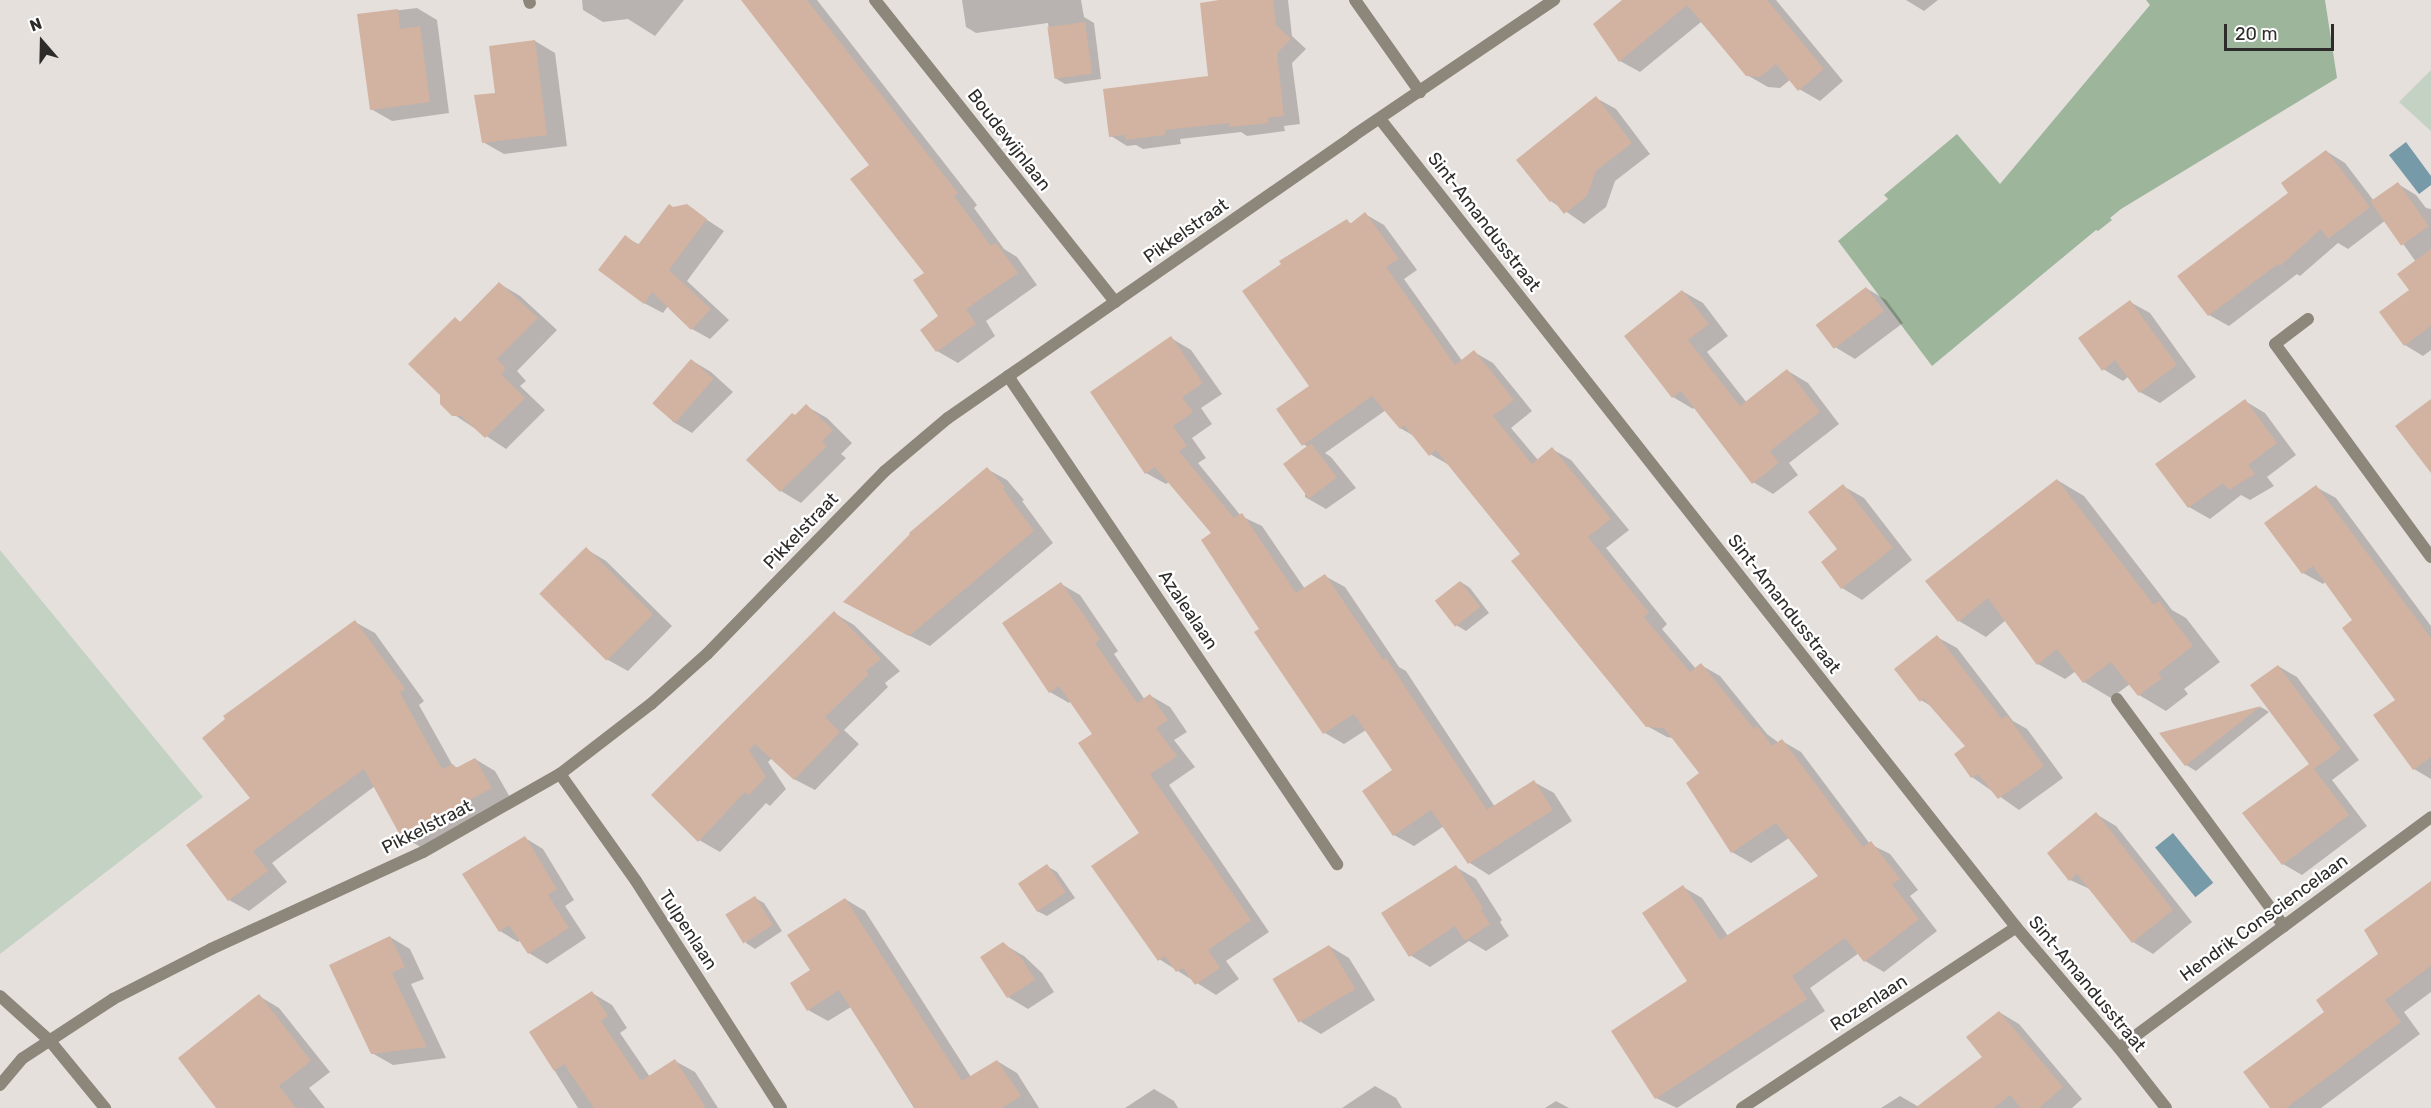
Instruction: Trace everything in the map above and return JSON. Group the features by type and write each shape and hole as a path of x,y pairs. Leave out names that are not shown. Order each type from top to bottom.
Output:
{"street":[{"name":"Boudewijnlaan","path":"875,0 1115,302"},
{"path":"1356,0 1420,92"},
{"name":"Pikkelstraat","path":"0,1085 23,1058 113,999 211,949 423,852 560,774 651,704 707,654 885,471 948,418 1554,0"},
{"name":"Sint-Amandusstraat","path":"1380,119 2016,927 2119,1048 2166,1108"},
{"path":"2308,319 2275,344 2431,557"},
{"name":"Azalealaan","path":"1008,376 1337,864"},
{"path":"2117,699 2284,926"},
{"name":"Tulpenlaan","path":"560,774 636,881 782,1108"},
{"name":"Hendrik Consciencelaan","path":"2119,1048 2431,817"},
{"name":"Rozenlaan","path":"1742,1108 2016,927"},
{"path":"0,996 50,1041 105,1108"}],"green space":[{"path":"2146,0 2325,0 2337,78 2121,209 2110,218 2112,220 2098,231 2096,230 1932,366 1838,241 1888,199 1884,195 1957,134 2000,184 2150,5"},
{"path":"2431,70 2431,131 2399,102"},
{"path":"0,550 203,797 0,954"}],"water":[{"path":"2406,142 2431,176 2431,185 2419,194 2389,155"},
{"path":"2173,833 2213,883 2195,897 2155,847"}],"building":[{"path":"741,0 807,0 958,193 954,196 991,246 996,243 1018,273 966,309 976,324 936,352 920,330 938,316 913,280 924,273 850,179 869,165"},
{"path":"1219,0 1273,0 1276,25 1291,39 1277,53 1284,116 1268,118 1269,123 1230,127 1229,123 1165,130 1165,135 1126,140 1125,135 1109,137 1103,89 1208,76 1200,3"},
{"path":"1622,0 1767,0 1824,69 1798,91 1776,64 1760,77 1746,76 1687,5 1619,62 1593,24"},
{"path":"398,9 400,29 420,26 430,102 370,110 357,14"},
{"path":"1085,22 1092,73 1055,79 1047,27"},
{"path":"535,40 547,135 482,143 474,95 495,93 489,46"},
{"path":"1596,96 1632,143 1596,171 1587,196 1564,214 1553,200 1550,202 1516,160"},
{"path":"2326,150 2370,207 2328,239 2321,229 2280,266 2278,264 2208,316 2177,276 2288,193 2281,183"},
{"path":"2398,182 2429,226 2401,246 2370,202"},
{"path":"669,204 673,207 687,204 707,219 669,270 711,309 691,330 652,292 644,304 598,270 625,235 638,245"},
{"path":"1365,212 1399,259 1386,267 1455,365 1474,350 1514,400 1493,416 1532,464 1552,447 1611,519 1588,537 1649,613 1644,617 1690,672 1701,663 1754,729 1757,726 1772,746 1782,739 1863,847 1871,841 1900,879 1892,884 1919,919 1864,962 1845,938 1792,976 1807,999 1655,1099 1611,1031 1687,981 1642,913 1683,885 1720,940 1818,876 1776,823 1731,853 1686,783 1699,773 1664,728 1646,727 1574,639 1511,561 1520,554 1436,450 1429,456 1404,425 1400,429 1372,396 1302,446 1276,409 1309,386 1242,291 1281,264 1279,261 1347,219 1350,224"},
{"path":"2431,249 2431,326 2404,346 2379,312 2409,290 2397,274"},
{"path":"499,282 538,318 497,359 506,368 501,374 525,398 485,438 461,416 452,416 440,404 440,395 408,364 455,317 460,322"},
{"path":"1866,287 1884,311 1834,349 1816,325"},
{"path":"1682,290 1709,324 1688,340 1740,406 1787,369 1820,412 1770,451 1779,463 1752,484 1681,391 1672,398 1624,336"},
{"path":"2130,300 2177,365 2139,393 2115,360 2102,371 2078,338"},
{"path":"1171,336 1203,383 1182,397 1193,412 1173,426 1187,446 1179,451 1234,518 1242,513 1296,593 1325,574 1383,660 1386,658 1487,810 1534,780 1553,810 1468,864 1431,810 1393,836 1362,791 1392,770 1354,714 1323,734 1254,632 1259,629 1201,540 1211,533 1155,467 1145,474 1090,392"},
{"path":"691,359 714,379 675,423 652,404"},
{"path":"2245,399 2277,443 2248,465 2255,474 2229,490 2223,483 2188,508 2155,464"},
{"path":"2431,399 2431,473 2395,426"},
{"path":"806,404 833,430 822,441 827,446 780,492 746,460 792,413 795,415"},
{"path":"1311,443 1337,477 1309,498 1283,464"},
{"path":"987,467 1005,487 1003,489 1034,531 909,636 843,602 909,533"},
{"path":"2057,479 2154,605 2159,601 2193,646 2158,673 2162,678 2138,696 2111,662 2083,683 2057,649 2037,665 1988,598 1958,622 1925,581"},
{"path":"1843,484 1893,548 1841,589 1821,562 1837,549 1808,512"},
{"path":"2316,485 2431,638 2431,757 2413,770 2373,715 2395,700 2342,628 2352,620 2313,566 2302,574 2264,523"},
{"path":"586,547 653,614 607,661 539,594"},
{"path":"1460,581 1480,607 1455,627 1435,601"},
{"path":"1061,582 1100,639 1095,643 1137,703 1150,694 1168,720 1156,728 1177,756 1150,774 1251,920 1208,950 1220,968 1195,985 1183,968 1176,972 1165,956 1158,961 1091,866 1139,833 1078,743 1092,734 1059,686 1049,693 1002,623"},
{"path":"834,611 881,659 866,671 869,674 825,717 840,732 794,780 755,744 749,750 766,777 749,795 745,792 698,842 651,795"},
{"path":"355,620 405,689 400,693 442,769 453,764 456,768 475,758 492,788 401,837 364,769 253,851 268,871 228,901 186,845 250,798 202,738 225,719 223,716"},
{"path":"1937,635 2002,719 2007,715 2044,766 1998,799 1978,774 1971,778 1954,754 1965,746 1923,698 1920,702 1894,669"},
{"path":"2278,665 2341,749 2314,769 2349,815 2282,865 2242,813 2309,764 2250,685"},
{"path":"2261,706 2185,766 2159,733"},
{"path":"2096,812 2173,910 2132,943 2077,874 2069,881 2047,853"},
{"path":"525,836 557,889 548,895 569,928 528,954 509,925 499,932 462,874"},
{"path":"1047,864 1066,892 1037,912 1018,884"},
{"path":"1456,865 1483,908 1481,910 1490,924 1465,941 1455,926 1409,957 1381,913"},
{"path":"2431,881 2431,966 2385,1000 2401,1022 2286,1108 2270,1108 2243,1072 2324,1012 2316,1000 2378,954 2364,930"},
{"path":"755,896 773,925 743,943 725,915"},
{"path":"845,898 962,1081 997,1060 1021,1096 1002,1108 915,1108 839,990 807,1011 790,983 810,970 787,935"},
{"path":"390,936 405,967 392,973 427,1047 371,1054 329,965"},
{"path":"1003,942 1022,959 1035,980 1007,998 980,957"},
{"path":"1329,945 1355,989 1299,1023 1272,979"},
{"path":"592,991 608,1016 601,1021 641,1081 675,1059 706,1108 594,1108 564,1064 554,1071 529,1032"},
{"path":"259,994 311,1061 279,1086 296,1108 216,1108 178,1058"},
{"path":"1999,1011 2063,1087 2039,1108 2021,1108 2010,1095 1994,1108 1915,1108 1982,1057 1966,1037"}]}
